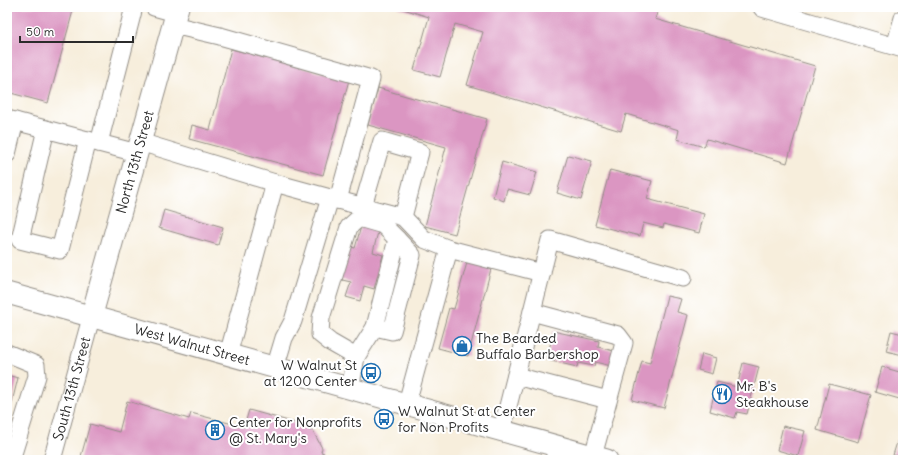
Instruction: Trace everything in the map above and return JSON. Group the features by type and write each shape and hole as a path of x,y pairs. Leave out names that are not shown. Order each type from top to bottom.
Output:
{"main road":[{"name":"North 13th Street","path":"91,318 176,15"},
{"name":"West Walnut Street","path":"7,293 91,318 407,403 502,430 577,455"}],"street":[{"path":"46,129 20,240 60,250 134,7"},
{"path":"154,7 176,15 220,36 371,78 334,199 293,322 284,338 275,368"},
{"path":"762,8 899,48 903,18"},
{"path":"7,154 11,120 93,141 139,148 403,217 424,239 449,249 542,273"},
{"path":"363,206 382,141 420,152 403,217"},
{"path":"228,355 275,183"},
{"path":"350,388 356,357 375,327 392,331 412,255 383,225 359,218 349,227 321,318 320,334 330,342 356,357"},
{"path":"502,430 550,240 683,278"},
{"path":"407,403 449,249"},
{"path":"532,312 618,335 624,343 608,400 577,455"},
{"name":"South 13th Street","path":"52,460 91,318"},
{"path":"7,353 36,365 37,376 13,435 11,460"},
{"path":"516,376 608,400"}],"building":[{"path":"7,7 74,7 48,103 7,92"},
{"path":"397,7 659,7 655,19 815,66 787,163 707,139 704,147 677,139 679,130 626,114 621,131 467,85 483,32 455,24 440,77 414,70 429,17"},
{"path":"231,49 349,80 323,175 189,139 192,125 210,130"},
{"path":"378,88 487,119 455,234 425,226 446,147 368,125"},
{"path":"568,155 592,161 581,200 557,193"},
{"path":"502,162 537,172 530,195 507,189 504,201 493,197"},
{"path":"610,170 652,181 647,199 704,214 699,233 664,224 663,228 643,223 640,236 595,225"},
{"path":"164,210 223,227 218,245 159,228"},
{"path":"362,223 379,228 373,252 383,255 374,289 364,286 360,301 346,297 351,282 338,279 347,246 355,248"},
{"path":"468,259 492,265 468,356 438,348 449,308 454,309"},
{"path":"667,296 681,299 677,312 688,315 664,408 632,400 642,361 650,363"},
{"path":"553,331 599,341 598,347 614,351 611,366 595,362 594,366 578,363 577,367 547,360"},
{"path":"891,331 903,334 903,355 886,351"},
{"path":"702,354 716,358 712,374 698,370"},
{"path":"743,363 759,367 747,414 737,412 735,418 710,411 717,382 737,387"},
{"path":"882,367 903,373 903,400 875,392"},
{"path":"7,375 18,378 10,410 7,409"},
{"path":"829,384 871,395 858,442 817,430"},
{"name":"Center for Nonprofits @ St. Mary's","path":"127,401 189,419 191,413 244,427 249,410 310,427 309,430 313,431 322,448 321,452 324,453 322,460 80,460 90,424 119,432"},
{"path":"783,426 805,431 798,456 777,450"},
{"path":"900,433 903,434 903,458 893,455"}],"place":[{"name":"The Bearded Buffalo Barbershop","path":"462,346"},
{"name":"W Walnut St at 1200 Center","path":"371,373"},
{"name":"Mr. B's Steakhouse","path":"722,394"},
{"name":"W Walnut St at Center for Non Profits","path":"384,419"},
{"name":"Center for Nonprofits @ St. Mary's","path":"215,430"}]}
